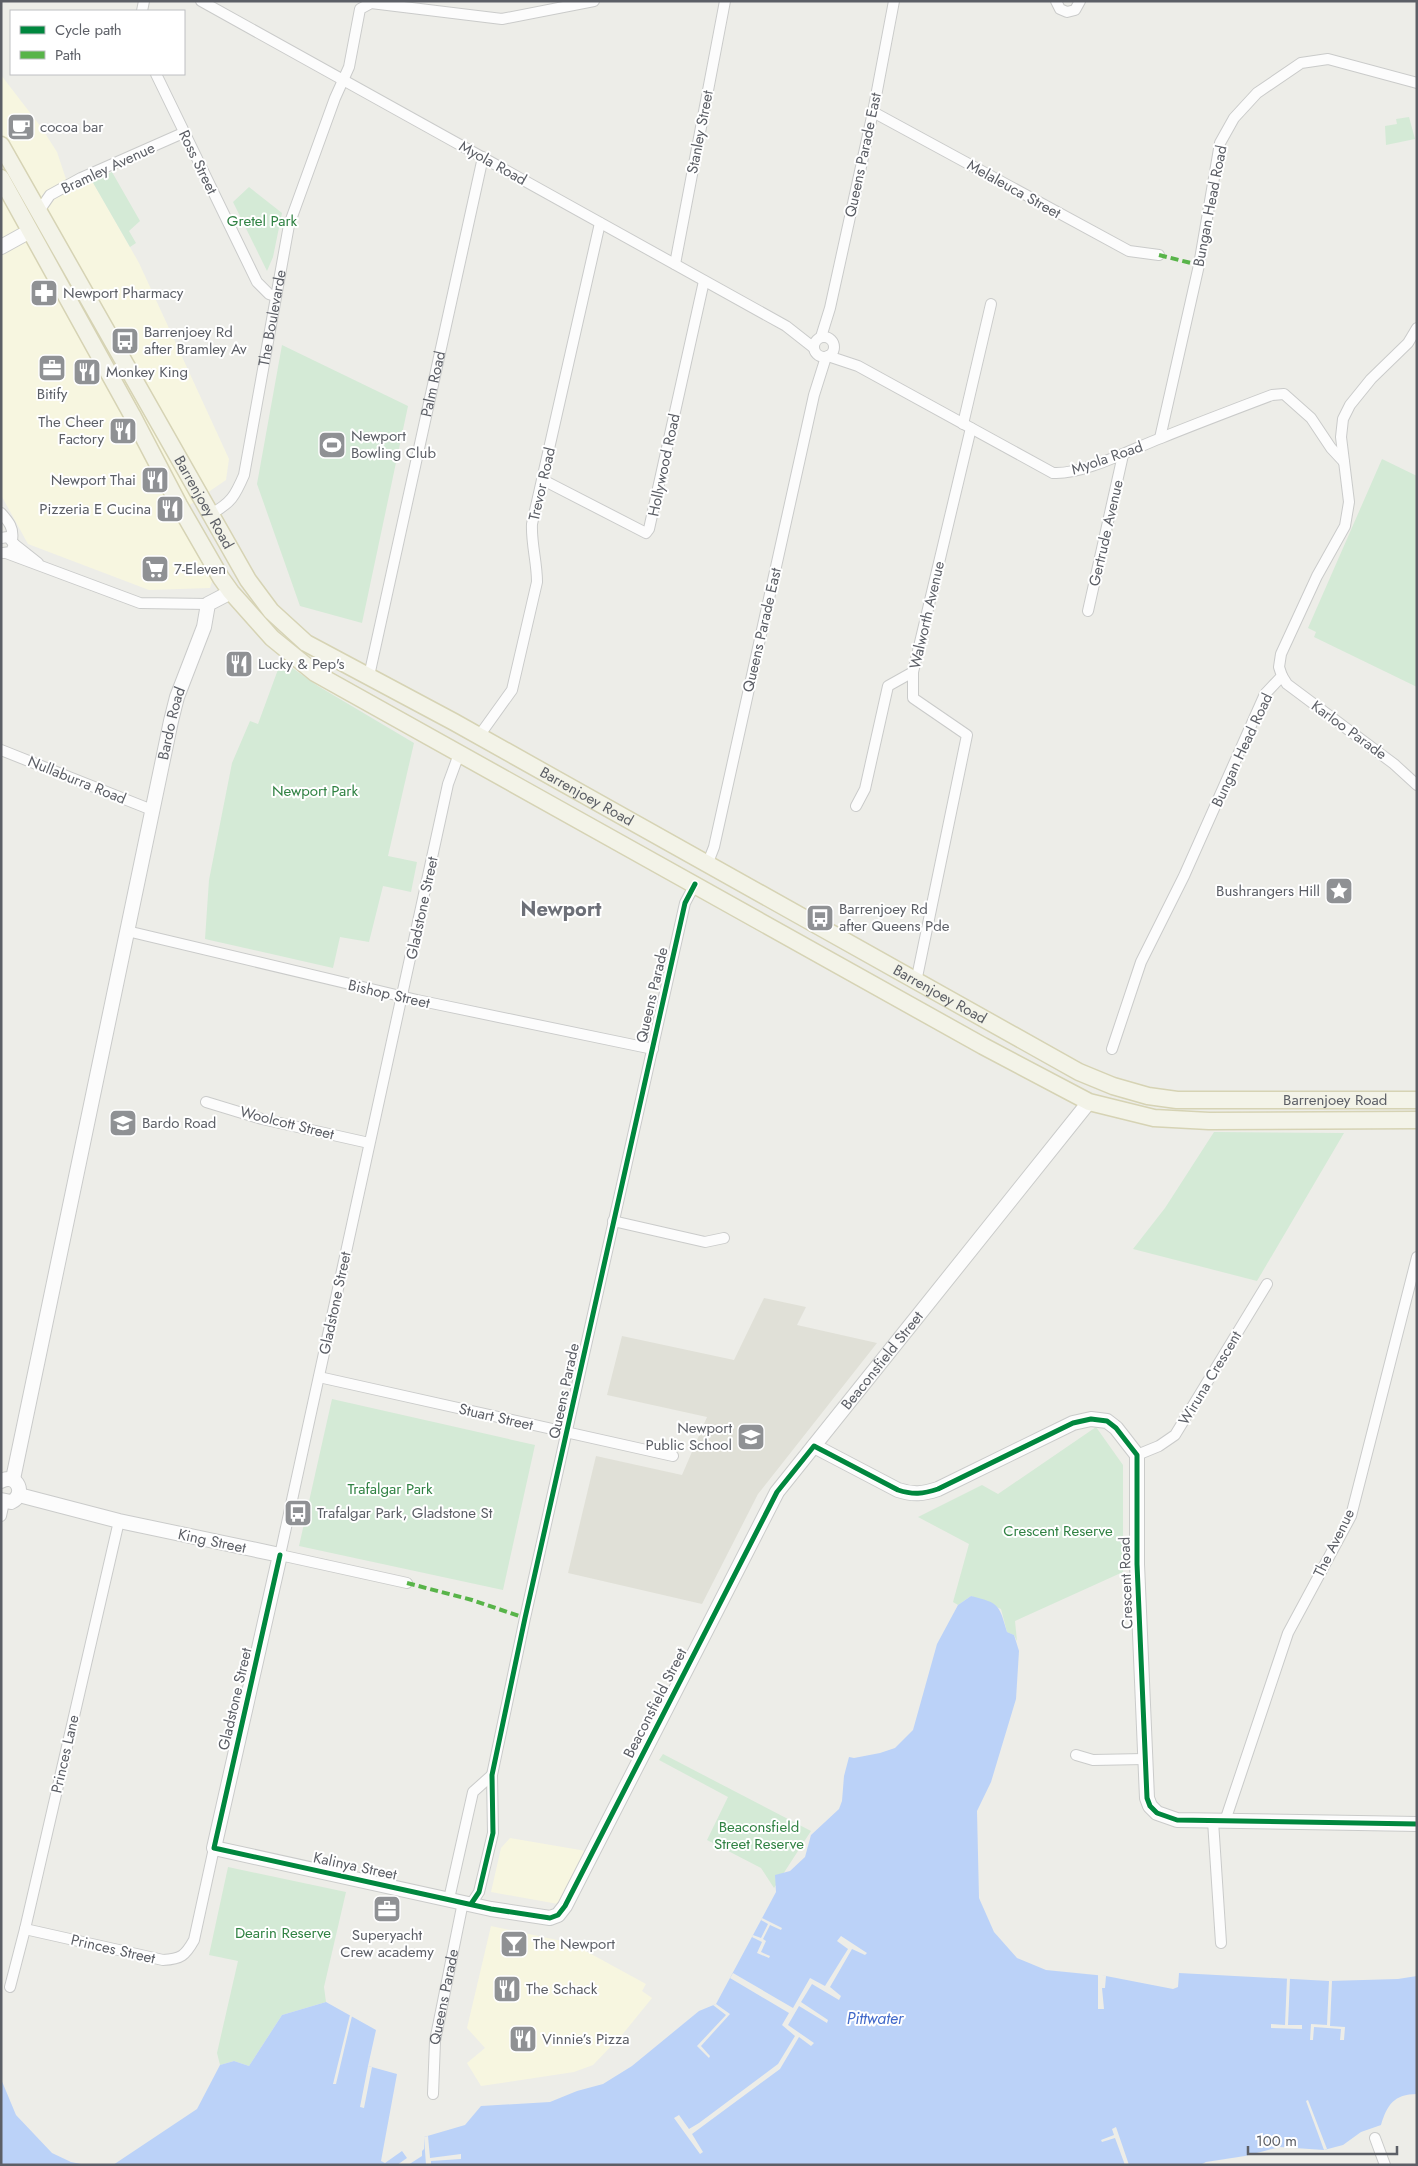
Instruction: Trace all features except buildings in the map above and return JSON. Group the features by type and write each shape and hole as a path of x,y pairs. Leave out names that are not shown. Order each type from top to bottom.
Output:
{"main road":[{"name":"Barrenjoey Road","path":"1,145 248,580 271,611 306,643 479,736 916,982 1101,1083 1148,1096 1177,1100 1417,1100"},
{"name":"Barrenjoey Road","path":"1,178 132,415 179,505 231,592 272,638 290,655 315,673 983,1046 1089,1102 1154,1118 1209,1121 1417,1120"},
{"path":"179,505 196,513 211,514"},
{"path":"200,542 204,524 211,514"},
{"path":"231,592 248,580"},
{"name":"Palm Road","path":"358,696 369,676"},
{"path":"459,754 479,736"},
{"name":"Queens Parade","path":"695,884 707,865"},
{"name":"Beaconsfield Street","path":"1089,1102 1101,1083"}],"street":[{"name":"Myola Road","path":"200,1 1053,472 1068,472 1123,455 1160,438 1272,394 1284,394 1311,418 1331,448 1344,462"},
{"name":"The Boulevarde","path":"211,514 231,502 237,493 244,475 289,225 349,67 358,13 367,4 502,19 594,1"},
{"name":"Stanley Street","path":"675,264 726,1"},
{"name":"Queens Parade East","path":"707,865 714,848 814,395 830,308 873,112 894,1"},
{"path":"1056,1 1060,9 1067,12 1075,10 1080,1"},
{"name":"Bungan Head Road","path":"1160,438 1198,265 1220,143 1234,118 1257,93 1301,63 1328,59 1417,83"},
{"name":"Ross Street","path":"156,75 257,282 268,294 275,296"},
{"name":"Melaleuca Street","path":"873,112 1129,251 1159,255"},
{"name":"Bramley Avenue","path":"39,211 50,195 82,178 101,172 183,132"},
{"name":"Palm Road","path":"369,676 483,157"},
{"name":"Trevor Road","path":"479,736 512,690 537,582 537,564 531,536 532,524 600,223"},
{"path":"1,247 30,231"},
{"name":"Hollywood Road","path":"542,480 646,534 649,529 704,281"},
{"name":"Walworth Avenue","path":"916,982 967,734 913,698 913,672 967,426 991,304"},
{"name":"Bungan Head Road","path":"1112,1049 1141,962 1184,876 1265,694 1282,676 1279,667 1280,654 1317,576 1345,526 1349,502 1342,437 1343,418 1370,379 1408,344 1417,328"},
{"name":"Gertrude Avenue","path":"1088,611 1123,455"},
{"path":"1,513 9,521 13,529 7,540"},
{"path":"4,553 12,550 7,540"},
{"path":"7,540 39,564"},
{"path":"4,553 26,562 39,564 140,603 208,604 231,592"},
{"name":"Bardo Road","path":"7,1480 177,696 204,627 208,604"},
{"path":"856,806 865,790 888,686 913,672"},
{"name":"Karloo Parade","path":"1282,676 1287,684 1394,764 1417,785"},
{"name":"Nullaburra Road","path":"1,750 152,810"},
{"name":"Gladstone Street","path":"194,1940 403,996 448,784 459,754"},
{"name":"Queens Parade","path":"433,2094 437,2024 467,1903 479,1892 493,1833 492,1775 525,1618 568,1434 613,1221 685,903 695,884"},
{"name":"Bishop Street","path":"127,931 318,978 652,1048"},
{"name":"Woolcott Street","path":"206,1102 262,1119 369,1143"},
{"name":"Beaconsfield Street","path":"491,1908 544,1919 558,1915 565,1906 777,1492 1089,1102"},
{"path":"613,1221 705,1242 724,1238"},
{"name":"The Avenue","path":"1221,1943 1219,1821 1288,1632 1351,1516 1417,1257"},
{"name":"Wiruna Crescent","path":"1137,1455 1159,1446 1175,1435 1267,1284"},
{"name":"Stuart Street","path":"319,1377 568,1434 674,1456"},
{"path":"814,1446 898,1490 917,1494 938,1489 1073,1423 1091,1419 1107,1421 1116,1428 1137,1455"},
{"name":"Crescent Road","path":"1137,1455 1137,1564 1144,1760 1147,1798 1150,1806 1157,1813 1177,1820 1417,1824"},
{"path":"1,1516 3,1501 15,1500 19,1495 18,1484 7,1480"},
{"name":"King Street","path":"19,1495 119,1521 406,1583"},
{"name":"Princes Lane","path":"10,1986 25,1929 119,1521"},
{"path":"1076,1755 1093,1760 1144,1760"},
{"path":"449,1899 472,1792 492,1775"},
{"name":"Kalinya Street","path":"214,1848 491,1908"},
{"name":"Princes Street","path":"25,1929 163,1960 177,1959 187,1952 194,1940"},
{"path":"1375,2138 1385,2165"}],"shaded area":[{"path":"1,75 41,127 57,152 66,179 86,170 139,263 229,459 226,480 175,515 212,581 210,588 149,590 28,544 1,495"},
{"name":"Newport Public School","path":"764,1298 806,1307 797,1325 877,1343 758,1494 702,1604 568,1573 596,1456 682,1475 707,1417 607,1395 622,1336 734,1360"},
{"path":"510,1838 586,1851 558,1904 491,1892 501,1848"},
{"name":"The Newport","path":"491,1926 571,1943 646,1984 642,1991 652,1998 622,2035 593,2065 574,2072 481,2086 467,2063 485,2048 467,2028"}],"green space":[{"path":"1409,117 1415,139 1386,145 1385,126 1397,124 1396,119"},
{"path":"112,172 140,221 129,231 136,243 130,247 92,181"},
{"name":"Gretel Park","path":"249,187 282,213 273,257 267,271 233,202"},
{"name":"Newport Bowling Club","path":"282,345 408,406 362,623 300,606 257,484"},
{"path":"1382,459 1417,476 1417,687 1314,637 1316,632 1308,628"},
{"name":"Newport Park","path":"280,664 288,665 318,686 414,743 388,856 417,862 411,892 383,886 369,942 340,937 333,968 205,939 209,880 232,763 250,721 258,724"},
{"path":"1214,1132 1344,1133 1257,1281 1133,1249 1165,1208"},
{"name":"Trafalgar Park","path":"332,1399 535,1445 503,1590 299,1546"},
{"name":"Crescent Reserve","path":"1096,1427 1123,1465 1123,1572 1015,1621 1017,1641 1014,1635 1007,1632 1001,1609 971,1596 958,1605 953,1602 969,1544 918,1517 982,1485 998,1494"},
{"name":"Beaconsfield Street Reserve","path":"663,1754 811,1831 774,1888 761,1868 707,1840 728,1797 659,1760"},
{"name":"Dearin Reserve","path":"228,1867 346,1892 324,1987 326,2002 282,2015 249,2066 234,2061 220,2065 217,2053 238,1961 209,1955"}],"water":[{"name":"Pittwater","path":"971,1596 997,1606 1007,1632 1014,1635 1019,1651 1016,1699 991,1782 977,1811 979,1898 994,1932 1017,1958 1046,1970 1106,1976 1173,1989 1178,1987 1179,1973 1329,1981 1398,1979 1417,1976 1417,2094 1397,2099 1389,2106 1381,2125 1361,2132 1343,2145 1324,2150 1280,2147 1245,2156 1206,2162 1200,2165 408,2165 422,2156 424,2137 465,2125 481,2106 550,2102 577,2091 603,2084 632,2066 699,2011 716,2004 776,1892 775,1875 790,1871 805,1857 811,1835 839,1809 849,1757 854,1758 880,1753 895,1748 913,1730 937,1644 958,1605"},
{"path":"326,2002 376,2030 368,2066 397,2074 381,2161 385,2163 402,2151 407,2158 397,2165 113,2165 197,2109 220,2065 234,2061 249,2066 282,2015"},
{"path":"1,2079 16,2115 52,2153 71,2162 86,2165 1,2165"}],"pier":[{"path":"762,1918 782,1928 781,1930 770,1925 763,1939 766,1941 761,1952 770,1956 769,1958 757,1953 762,1942 752,1937 753,1935 761,1938 768,1924 761,1920"},
{"path":"841,1936 867,1953 865,1955 852,1949 830,1987 841,1996 839,2000 812,1984 801,2002 828,2020 827,2023 799,2006 788,2025 814,2043 811,2046 799,2037 780,2069 692,2134 703,2152 700,2154 674,2118 679,2115 689,2129 699,2123 778,2064 795,2036 782,2025 789,2013 730,1978 733,1973 793,2008 810,1978 825,1986 848,1949 837,1941"},
{"path":"1098,1974 1106,1976 1105,1988 1102,1988 1104,2009 1098,2009"},
{"path":"1287,1978 1290,1978 1288,2025 1302,2025 1302,2029 1271,2028 1271,2024 1285,2025"},
{"path":"1329,1981 1332,1981 1330,2026 1345,2027 1344,2040 1340,2040 1341,2029 1314,2027 1313,2040 1310,2040 1311,2024 1327,2025"},
{"path":"716,2004 730,2014 701,2046 710,2056 709,2058 697,2046 726,2015 713,2005"},
{"path":"350,2015 352,2016 336,2084 333,2084"},
{"path":"368,2066 372,2067 364,2108 360,2107"},
{"path":"1308,2100 1327,2149 1324,2150 1306,2101"},
{"path":"1116,2127 1129,2165 1125,2165 1115,2138 1102,2142 1101,2140 1114,2135 1112,2129"},
{"path":"428,2136 430,2158 461,2154 461,2159 431,2161 431,2164 426,2165 424,2137"}],"marked path":[{"path":"1159,255 1199,265"},
{"path":"407,1583 472,1600 525,1618"}],"cycle path":[{"path":"471,1904 479,1892 493,1833 492,1775 525,1618 685,903 695,884"},
{"path":"280,1555 214,1848 491,1909 550,1918 558,1915 565,1906 777,1492 814,1446 898,1490 918,1493 938,1489 1073,1423 1091,1419 1107,1421 1116,1428 1137,1455 1137,1564 1147,1798 1150,1806 1157,1813 1177,1820 1417,1824"}],"place":[{"name":"cocoa bar","path":"21,127"},
{"name":"Newport Pharmacy","path":"44,293"},
{"name":"Barrenjoey Rd after Bramley Av","path":"125,341"},
{"name":"Bitify","path":"52,368"},
{"name":"Monkey King","path":"87,372"},
{"name":"The Cheer Factory","path":"123,431"},
{"name":"Newport Bowling Club","path":"332,445"},
{"name":"Newport Thai","path":"155,480"},
{"name":"Pizzeria E Cucina","path":"170,509"},
{"name":"7-Eleven","path":"155,569"},
{"name":"Lucky & Pep's","path":"239,664"},
{"name":"Bushrangers Hill","path":"1339,891"},
{"name":"Barrenjoey Rd after Queens Pde","path":"820,918"},
{"name":"Bardo Road","path":"123,1123"},
{"name":"Newport Public School","path":"751,1437"},
{"name":"Trafalgar Park, Gladstone St","path":"298,1513"},
{"name":"Superyacht Crew academy","path":"387,1909"},
{"name":"The Newport","path":"514,1944"},
{"name":"The Schack","path":"507,1989"},
{"name":"Vinnie’s Pizza","path":"523,2039"}],"district":[{"name":"Newport","path":"561,909"}]}
